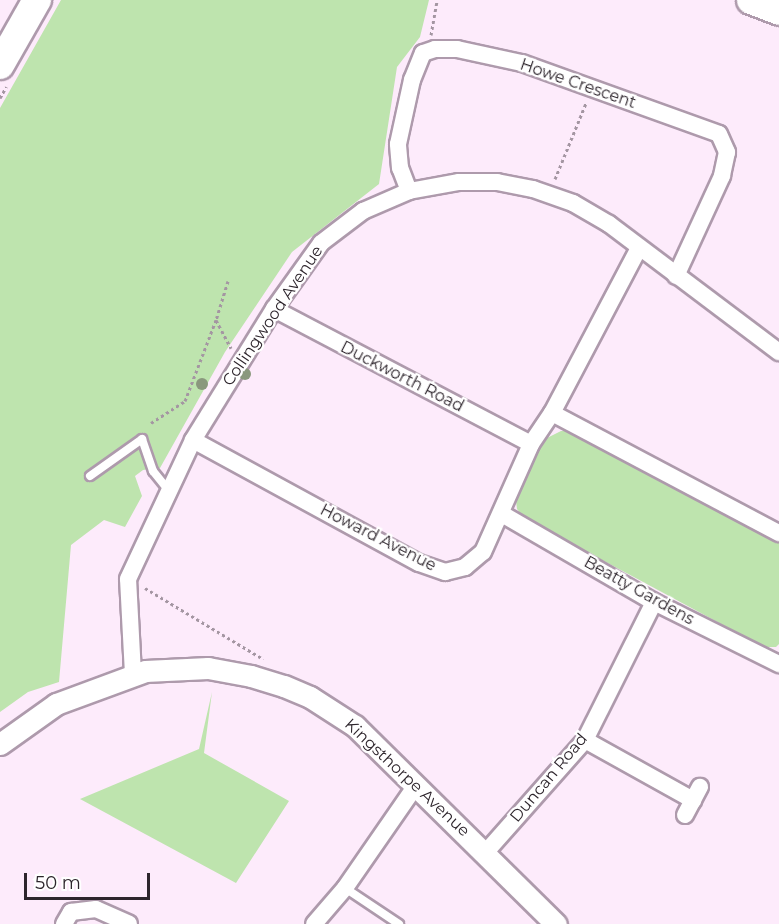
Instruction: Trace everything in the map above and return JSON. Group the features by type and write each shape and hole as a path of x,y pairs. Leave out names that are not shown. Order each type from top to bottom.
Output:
{"highway":[{"path":"751,0 779,11"},
{"path":"0,65 32,2"}],"street":[{"name":"Howe Crescent","path":"435,49 457,49 522,63 591,90 702,126 719,134 727,152 722,176 676,276"},
{"path":"409,191 400,168 398,144 412,80 423,53 435,49"},
{"name":"Collingwood Avenue","path":"133,674 128,579 193,440 274,309 321,243 363,211 409,191 459,182 496,182 533,189 573,203 609,224 779,352"},
{"name":"Howard Avenue","path":"193,440 419,562 445,572 465,567 483,552 502,514 531,444 552,413 639,248"},
{"name":"Duckworth Road","path":"274,309 531,444"},
{"path":"552,413 779,533"},
{"name":"Beatty Gardens","path":"502,514 654,602 779,664"},
{"name":"Duncan Road","path":"486,852 585,740 654,602"},
{"name":"Kingsthorpe Avenue","path":"0,744 56,704 133,674 208,668 251,676 284,686 310,696 355,726 417,784 556,924"},
{"path":"585,740 697,793 685,815"},
{"path":"314,924 345,888 417,784"},
{"path":"64,924 71,912 96,909 129,924"}],"lane":[{"path":"90,476 142,439 153,471 169,490"},
{"path":"345,888 399,924"}],"path":[{"path":"435,49 430,31 437,0"},
{"path":"555,179 591,90"},
{"path":"151,423 185,401 216,320 228,281"},
{"path":"216,320 234,355 242,361"},
{"path":"128,579 272,664"}],"green space":[{"path":"61,0 429,0 420,37 397,67 379,184 292,252 225,352 160,468 143,470 135,476 142,496 125,527 104,520 71,545 59,682 28,692 0,712 0,108"},
{"path":"561,431 568,431 779,541 779,644 776,647 764,647 524,518 517,509 516,501 539,450 547,438"},
{"path":"212,692 204,753 289,801 236,883 80,799 199,749"}]}
